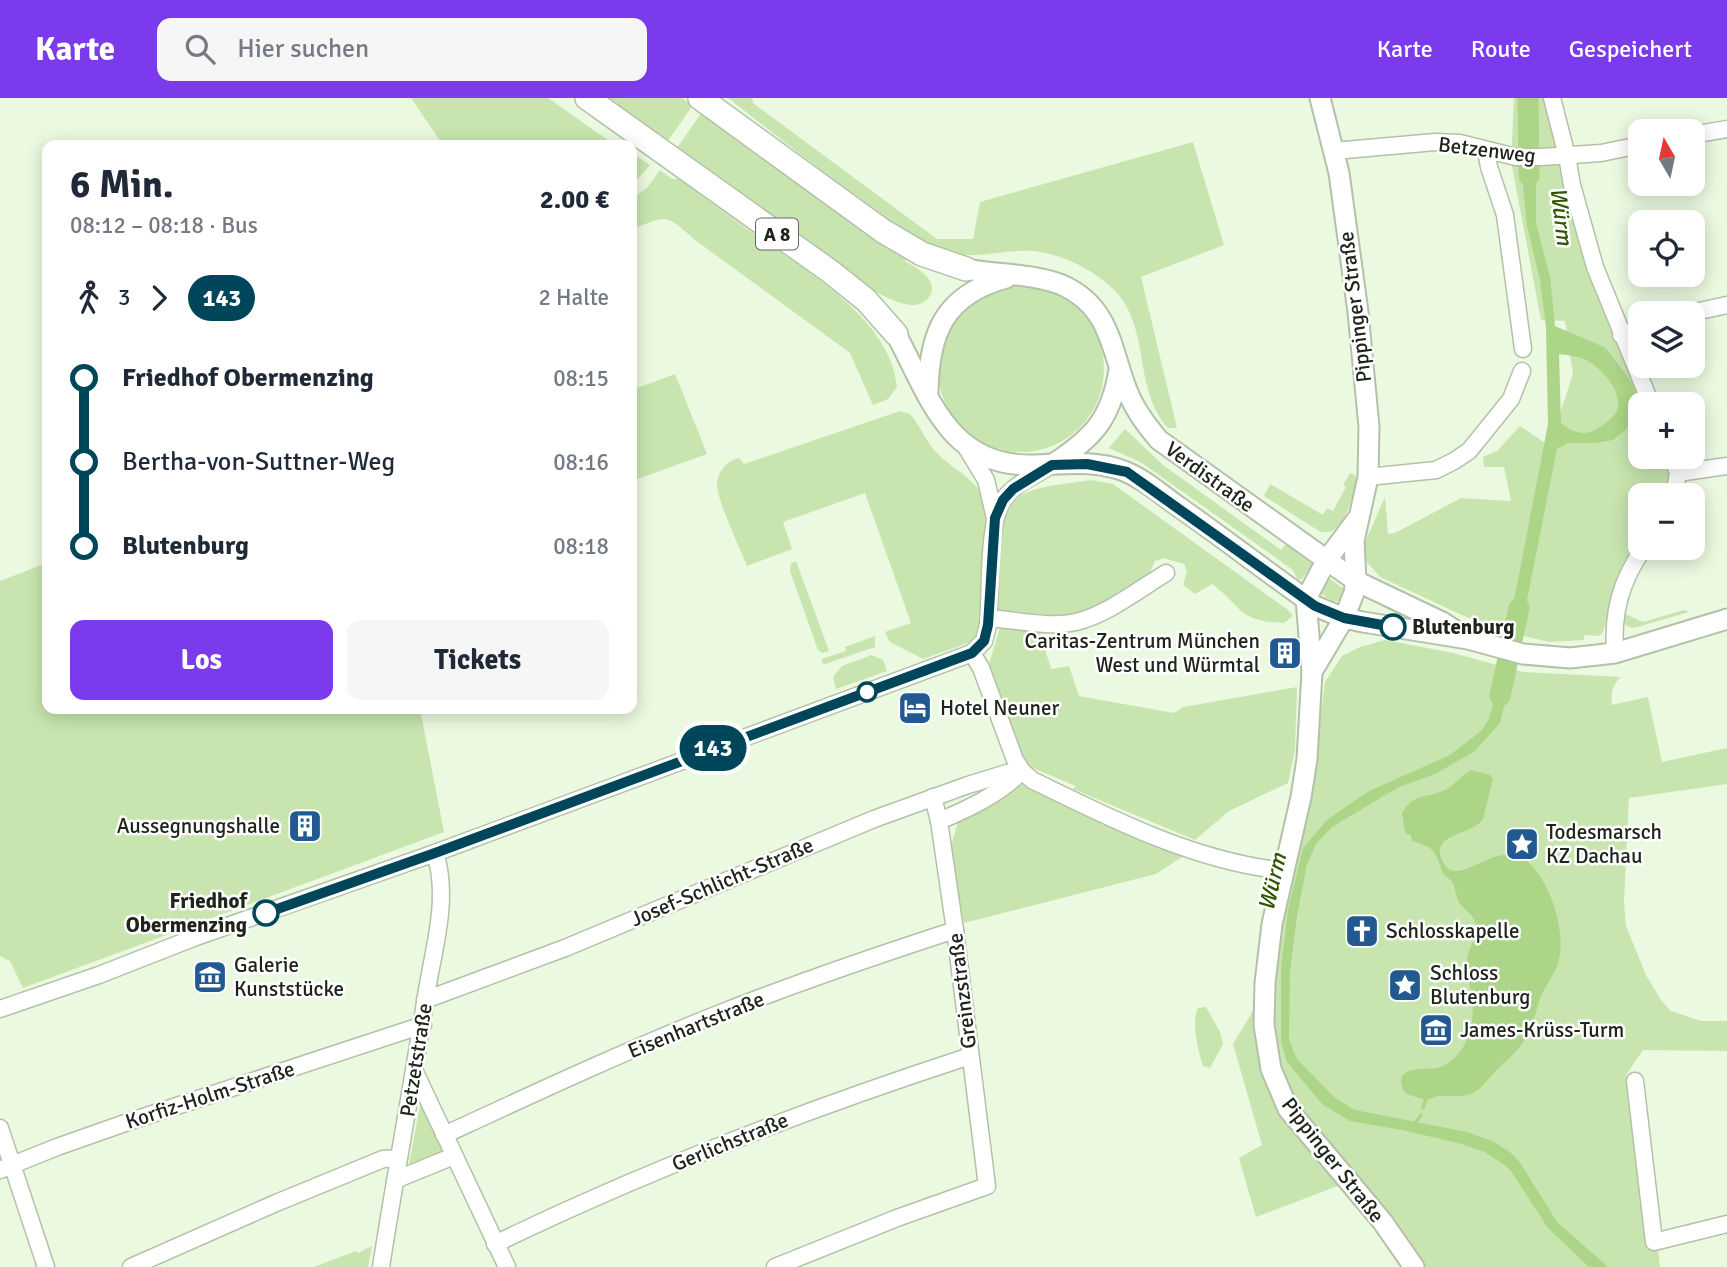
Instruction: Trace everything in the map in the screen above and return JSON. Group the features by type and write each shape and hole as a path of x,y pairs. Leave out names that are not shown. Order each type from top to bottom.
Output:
{"highway":[{"name":"A 8","path":"587,98 831,272 866,300 896,334"},
{"path":"700,98 883,231 922,254 967,269"}],"main road":[{"name":"Pippinger Straße","path":"1312,672 1350,606 1356,581 1353,553 1368,477 1369,427 1358,312 1339,173 1320,98"},
{"name":"Verdistraße","path":"967,269 1039,278 1063,286 1084,299 1101,318 1113,341 1132,401 1159,440 1356,581 1442,622 1468,639"},
{"path":"928,393 930,352 936,333 946,316 959,301 975,290 1013,276"},
{"name":"Verdistraße","path":"896,334 950,432 966,447 993,461 1022,466 1087,464 1127,472 1306,599 1344,618 1431,635 1468,639 1523,654 1570,658 1615,653 1727,619"},
{"path":"1052,465 1093,435 1107,414 1115,391 1119,366"},
{"name":"Pippinger Straße","path":"1358,518 1326,561 1306,599 1312,672 1307,759 1272,925 1265,983 1264,1025 1271,1069 1289,1109 1382,1222 1414,1267"}],"street":[{"path":"1552,98 1595,267 1646,392"},
{"path":"1705,133 1727,129"},
{"name":"Betzenweg","path":"1334,151 1435,142 1460,143 1516,158 1601,153 1628,147"},
{"path":"1486,151 1505,215 1522,349"},
{"path":"1705,310 1727,305"},
{"path":"1621,335 1628,333"},
{"path":"1368,477 1436,470 1469,452 1511,399 1522,371"},
{"path":"0,1010 196,937 435,853 972,653 984,641 989,618 995,518 986,480 966,447"},
{"path":"995,518 1003,500 1013,489 1052,465"},
{"path":"1678,473 1727,466"},
{"path":"1676,469 1676,483"},
{"path":"1615,653 1614,624 1621,588 1635,560"},
{"path":"989,618 1074,622 1098,614 1166,573"},
{"path":"972,653 1022,771 1046,786 1192,850 1238,865 1285,871"},
{"path":"939,821 965,810 1011,783 1022,771"},
{"name":"Josef-Schlicht-Straße","path":"425,1000 565,948 801,848 933,797 1022,771"},
{"name":"Greinzstraße","path":"775,1267 897,1218 987,1186 955,930 933,797"},
{"name":"Petzetstraße","path":"381,1267 423,1026 442,889 435,853"},
{"name":"Eisenhartstraße","path":"444,1135 579,1072 718,1014 955,930"},
{"name":"Korfiz-Holm-Straße","path":"7,1168 128,1122 423,1026"},
{"name":"Gerlichstraße","path":"495,1244 646,1175 756,1130 970,1056"},
{"path":"415,1072 507,1267"},
{"path":"1635,1081 1654,1242 1727,1224"},
{"path":"0,1128 7,1168 46,1267"},
{"path":"395,1180 454,1156"},
{"path":"131,1267 371,1163 399,1158"}],"shaded area":[{"path":"411,98 548,98 608,140 440,140"},
{"path":"600,98 682,98 693,105 667,142"},
{"path":"728,98 752,98 753,103 937,239 973,239 980,202 1193,142 1224,245 1141,277 1177,428 1168,428 1157,412 1145,376 1133,320 1124,303 1103,280 1069,260 1045,253 1020,251 961,255 941,250 901,228"},
{"path":"1514,98 1544,98 1588,270 1628,366 1628,378 1633,378 1639,392 1628,392 1628,469 1667,469 1669,478 1668,483 1628,483 1628,560 1632,560 1613,593 1603,632 1599,636 1584,635 1584,640 1549,642 1520,635 1521,632 1509,628 1508,632 1464,616 1380,577 1366,561 1362,549 1385,497 1388,534 1395,533 1461,498 1511,501 1504,467 1484,467 1483,457 1497,451 1520,426 1545,443 1539,478 1573,374 1565,321 1541,320 1511,161"},
{"path":"702,112 906,256 905,261 930,281 931,295 921,304 912,305 897,302 860,283 677,148"},
{"path":"637,156 650,165 637,179"},
{"path":"1536,166 1536,223 1550,277 1555,326 1606,348 1636,392 1628,392 1628,426 1613,440 1568,443 1557,449 1520,635 1508,632 1548,424 1546,327 1540,280 1527,226 1521,167","holes":["1559,354 1592,363 1603,373 1613,386 1618,401 1617,412 1611,418 1602,426 1585,433 1574,431 1561,423"]},
{"path":"660,170 672,179 679,179 848,303 881,342 892,364 897,387 888,399 873,405 850,353 678,225 660,219 637,227 637,195 647,188"},
{"path":"1021,286 1053,293 1067,300 1079,311 1090,323 1097,337 1104,369 1097,401 1090,415 1079,427 1067,438 1053,445 1021,452 989,445 975,438 963,427 952,415 945,401 938,369 945,337 952,323 963,311 975,300 989,293"},
{"path":"675,374 707,454 637,479 637,388"},
{"path":"900,411 910,414 935,451 974,484 989,512 985,598 979,630 974,641 923,659 890,642 885,632 911,623 865,493 783,522 792,549 747,566 725,514 717,486 726,464 734,459 739,458 744,464"},
{"path":"1125,429 1163,465 1281,550 1286,544 1313,564 1301,580 1297,579 1293,570 1142,463 1109,448"},
{"path":"1350,473 1358,477 1350,504 1341,523 1328,532 1319,531 1264,496 1270,484 1323,515 1327,508 1333,511"},
{"path":"1091,480 1113,484 1293,616 1284,623 1258,620 1243,612 1212,584 1195,594 1183,585 1187,571 1184,564 1163,558 1155,561 1149,575 1119,594 1086,609 1064,616 998,611 995,608 998,543 1001,527 1015,501 1026,493 1041,488"},
{"path":"796,561 829,651 822,653 818,650 790,571 791,563"},
{"name":"Friedhof Obermenzing","path":"42,565 42,714 421,714 444,832 23,988 10,961 0,956 0,581"},
{"path":"1330,579 1344,589 1342,600 1326,598 1318,591 1323,580"},
{"path":"1684,610 1689,612 1634,628 1623,622 1623,613 1643,622"},
{"path":"1000,627 1039,629 1051,669 1069,666 1079,696 1174,713 1183,707 1297,687 1295,750 1288,783 1229,811 1195,840 1073,789 1076,786 1028,766 1020,753 988,668"},
{"path":"875,636 875,647 822,663 822,659 846,651 845,647"},
{"path":"1385,640 1453,653 1523,672 1621,677 1613,689 1612,705 1648,697 1662,762 1727,748 1727,784 1629,798 1624,902 1626,926 1646,975 1671,1011 1701,1021 1727,1021 1727,1051 1643,1050 1626,1075 1630,1119 1646,1137 1660,1267 1422,1267 1297,1108 1272,1040 1276,942 1310,803 1325,682 1342,656 1360,647"},
{"path":"872,655 883,660 887,671 836,689 833,677 842,666"},
{"path":"1503,668 1513,670 1500,723 1474,752 1435,774 1399,787 1332,827 1316,844 1307,864 1297,916 1290,972 1289,1040 1297,1059 1334,1097 1355,1110 1467,1132 1492,1141 1510,1152 1519,1161 1557,1222 1608,1267 1589,1267 1548,1228 1511,1171 1485,1152 1402,1130 1350,1121 1323,1105 1287,1062 1281,1042 1281,967 1288,910 1303,848 1327,820 1369,791 1450,755 1481,731 1489,719"},
{"path":"1471,770 1490,775 1493,779 1483,819 1479,824 1443,843 1441,858 1448,868 1456,871 1503,855 1516,856 1529,863 1551,897 1559,926 1560,954 1530,1030 1516,1052 1474,1092 1425,1099 1404,1092 1402,1077 1405,1073 1417,1069 1444,1065 1462,1049 1468,1037 1473,1015 1467,961 1476,925 1474,918 1460,904 1452,882 1443,873 1433,851 1412,841 1411,835 1405,833 1402,813 1412,802 1445,790"},
{"path":"1023,784 1185,855 1156,874 964,923 950,850 958,822"},
{"path":"1206,1007 1220,1032 1223,1044 1210,1068 1203,1066 1195,1029 1198,1008"},
{"path":"1254,1009 1261,1061 1276,1102 1338,1186 1256,1217 1239,1158 1262,1145 1233,1044"},
{"path":"421,1100 443,1152 409,1164"},
{"path":"372,1246 368,1267 314,1267 356,1251 358,1253"}],"waterway":[{"name":"Würm","path":"1528,98 1529,176"},
{"name":"Würm","path":"1500,696 1519,608"},
{"path":"1423,1108 1426,1099"},
{"path":"1414,1125 1421,1115"}],"bus line":[{"name":"143","path":"266,913 435,853 972,653 978,649 987,633 995,518 1003,500 1013,489 1052,465 1087,464 1127,472 1315,606 1344,618 1393,627"}],"place":[{"name":"Blutenburg","path":"1393,627"},
{"name":"Caritas-Zentrum München West und Würmtal","path":"1285,653"},
{"name":"Hotel Neuner","path":"915,708"},
{"name":"Aussegnungshalle","path":"305,826"},
{"name":"Todesmarsch KZ Dachau","path":"1522,844"},
{"name":"Friedhof Obermenzing","path":"266,913"},
{"name":"Schlosskapelle","path":"1362,931"},
{"name":"Galerie Kunststücke","path":"210,977"},
{"name":"Schloss Blutenburg","path":"1405,985"},
{"name":"James-Krüss-Turm","path":"1436,1030"}]}
